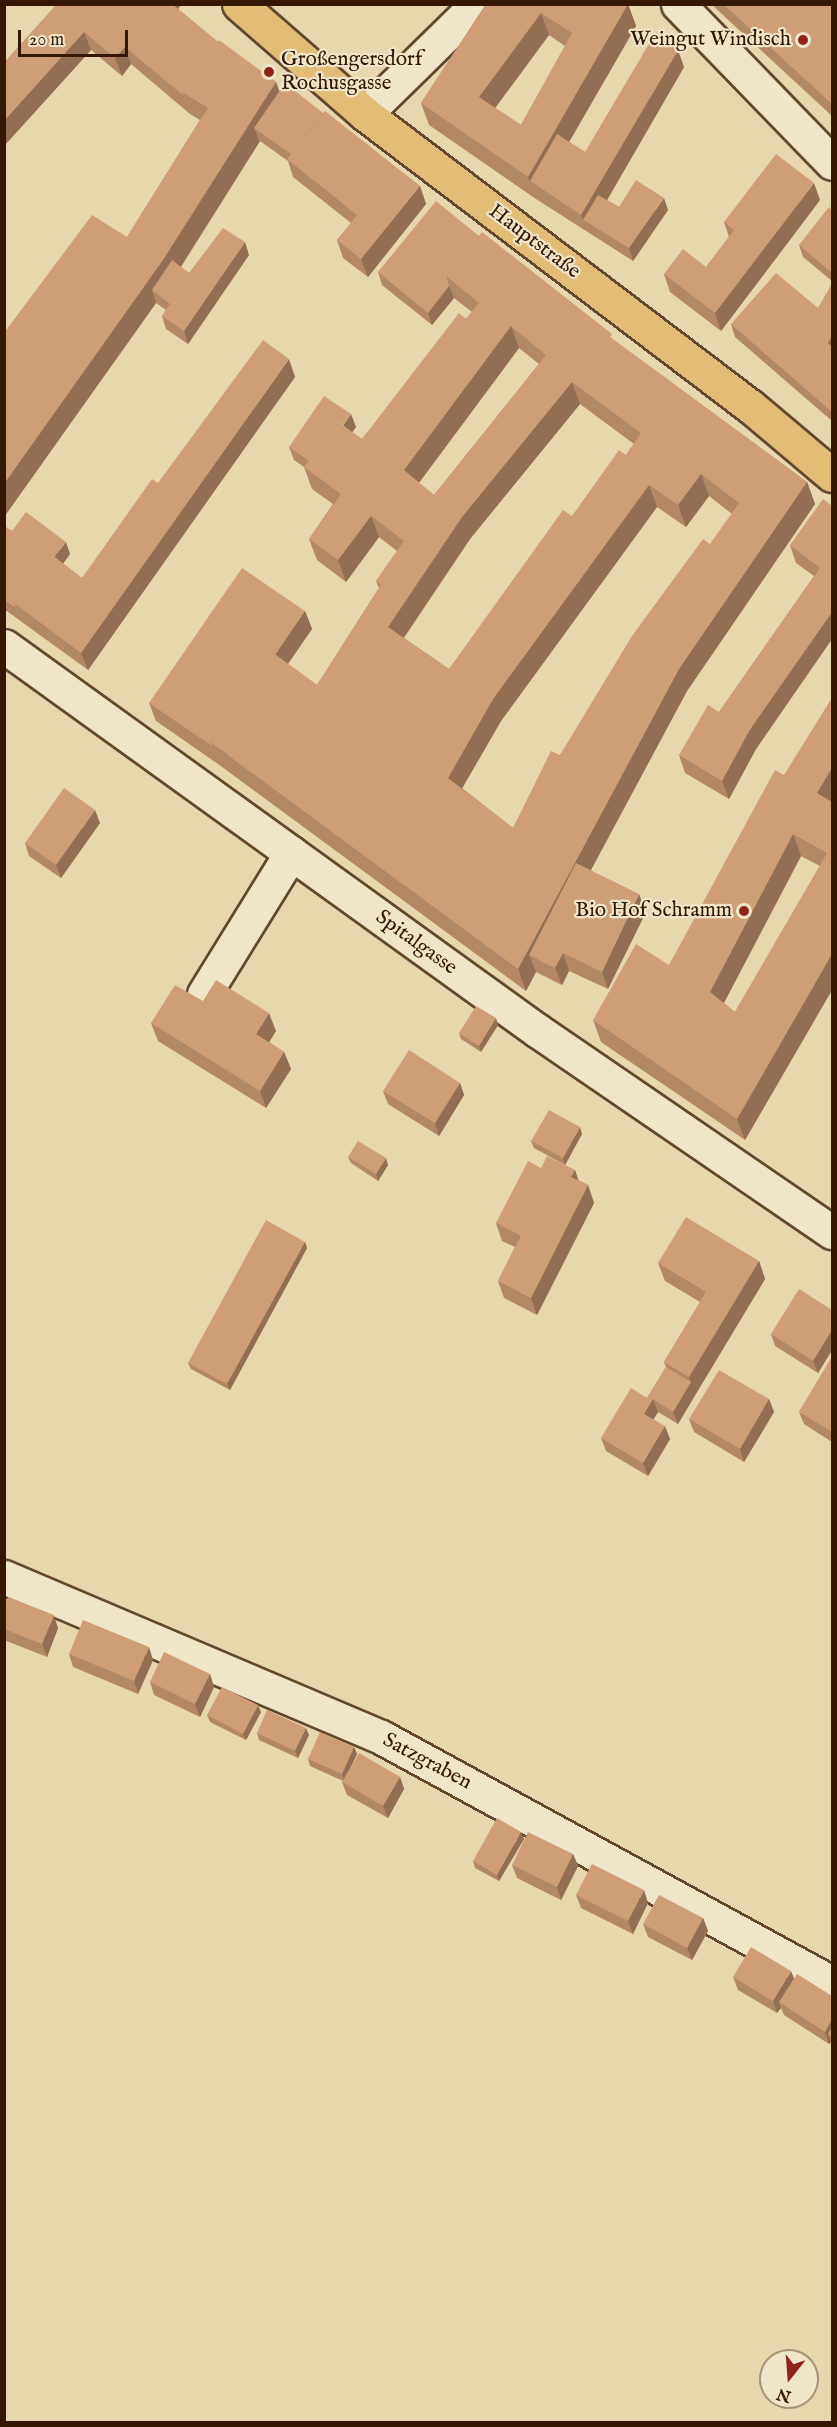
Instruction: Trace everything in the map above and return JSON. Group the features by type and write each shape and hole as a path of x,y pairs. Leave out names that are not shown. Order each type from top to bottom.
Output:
{"main road":[{"name":"Hauptstraße","path":"239,4 365,114 750,406 832,475"}],"street":[{"path":"365,114 477,4"},
{"path":"678,4 832,163"},
{"name":"Spitalgasse","path":"4,646 538,1031 832,1232"},
{"path":"204,994 291,853"},
{"name":"Satzgraben","path":"4,1577 381,1737 832,1983"}],"building":[{"path":"57,4 172,4 218,42 182,92 184,96 125,47 115,58 84,32 4,121 4,63"},
{"path":"486,4 628,4 528,177 421,103","holes":["541,13 572,33 521,125 479,97"]},
{"path":"723,4 832,4 832,104"},
{"path":"656,32 678,50 581,215 530,181 557,134 585,152"},
{"path":"219,40 276,82 163,260 4,484 4,333 92,215 127,237 208,108 182,92"},
{"path":"285,83 323,113 291,154 254,128"},
{"path":"325,111 420,186 361,259 337,240 357,215 287,159"},
{"path":"776,154 814,183 715,313 664,274 683,249 706,267 734,230 724,222"},
{"path":"636,180 664,198 629,248 583,220 598,195 619,207"},
{"path":"436,201 479,236 446,276 449,286 428,313 378,272"},
{"path":"829,207 832,211 832,273 799,245"},
{"path":"223,228 245,242 184,331 162,316 170,304 152,290 172,260 189,273"},
{"path":"482,232 612,334 610,337 807,482 679,669 518,969 210,742 272,652 317,685 381,585 376,581 404,541 371,516 338,560 309,539 341,494 304,467 337,421 362,439 459,313 466,319 479,303 446,276","holes":["511,326 546,355 434,495 404,470","572,382 641,433 626,455 619,450 572,516 563,510 449,669 388,627 462,517","701,474 739,503 710,544 703,539 632,636 560,755 551,751 513,828 448,778 493,699 649,485 678,505"]},
{"path":"776,273 818,308 832,286 832,336 828,343 832,347 832,412 731,324"},
{"path":"263,340 289,359 81,653 14,603 51,554 82,578 152,479 158,483"},
{"path":"324,396 351,414 343,425 337,421 309,461 289,447"},
{"path":"823,499 832,506 832,612 749,731 722,781 679,755 708,705 719,712 820,568 790,545"},
{"path":"26,512 66,542 54,557 51,554 14,603 16,608 4,600 4,526 12,531"},
{"path":"242,568 305,611 275,655 272,652 210,742 212,746 149,703"},
{"path":"832,698 832,768 817,793 832,802 832,954 737,1119 593,1020 636,944 669,965 775,770 784,775","holes":["793,834 827,853 735,1012 710,992"]},
{"path":"64,788 95,810 56,865 25,843"},
{"path":"576,863 639,894 602,972 563,953 555,968 529,955"},
{"path":"216,980 269,1013 256,1034 284,1052 260,1091 151,1023 175,985 203,1001"},
{"path":"476,1006 496,1018 479,1046 459,1033"},
{"path":"409,1050 460,1083 435,1123 383,1091"},
{"path":"549,1110 580,1127 563,1158 531,1141"},
{"path":"358,1141 386,1158 376,1174 348,1157"},
{"path":"547,1156 575,1170 571,1177 588,1185 531,1298 498,1281 521,1236 496,1223 528,1161 541,1168"},
{"path":"686,1217 759,1261 689,1377 664,1362 706,1292 658,1263"},
{"path":"266,1220 305,1242 227,1384 188,1363"},
{"path":"799,1289 832,1310 832,1330 813,1361 771,1334"},
{"path":"832,1357 832,1432 799,1412"},
{"path":"666,1367 691,1382 673,1412 653,1399 644,1414 665,1426 643,1463 601,1438 631,1388 647,1398"},
{"path":"719,1370 769,1399 740,1449 689,1419"},
{"path":"8,1597 54,1615 42,1644 4,1629 4,1606"},
{"path":"83,1620 149,1647 134,1681 69,1654"},
{"path":"164,1652 210,1674 195,1704 150,1682"},
{"path":"222,1687 258,1705 243,1734 207,1715"},
{"path":"267,1710 306,1728 295,1751 257,1733"},
{"path":"320,1732 354,1747 342,1774 308,1759"},
{"path":"359,1753 400,1777 383,1806 342,1782"},
{"path":"497,1818 521,1832 497,1875 473,1861"},
{"path":"528,1832 573,1854 557,1887 512,1865"},
{"path":"592,1864 644,1890 628,1921 576,1895"},
{"path":"659,1895 703,1918 687,1948 643,1924"},
{"path":"751,1947 791,1971 773,2001 733,1977"},
{"path":"797,1974 832,1996 832,2019 825,2032 779,2002"}],"place":[{"name":"Weingut Windisch","path":"803,40"},
{"name":"Großengersdorf Rochusgasse","path":"269,72"},
{"name":"Bio Hof Schramm","path":"744,911"}]}
